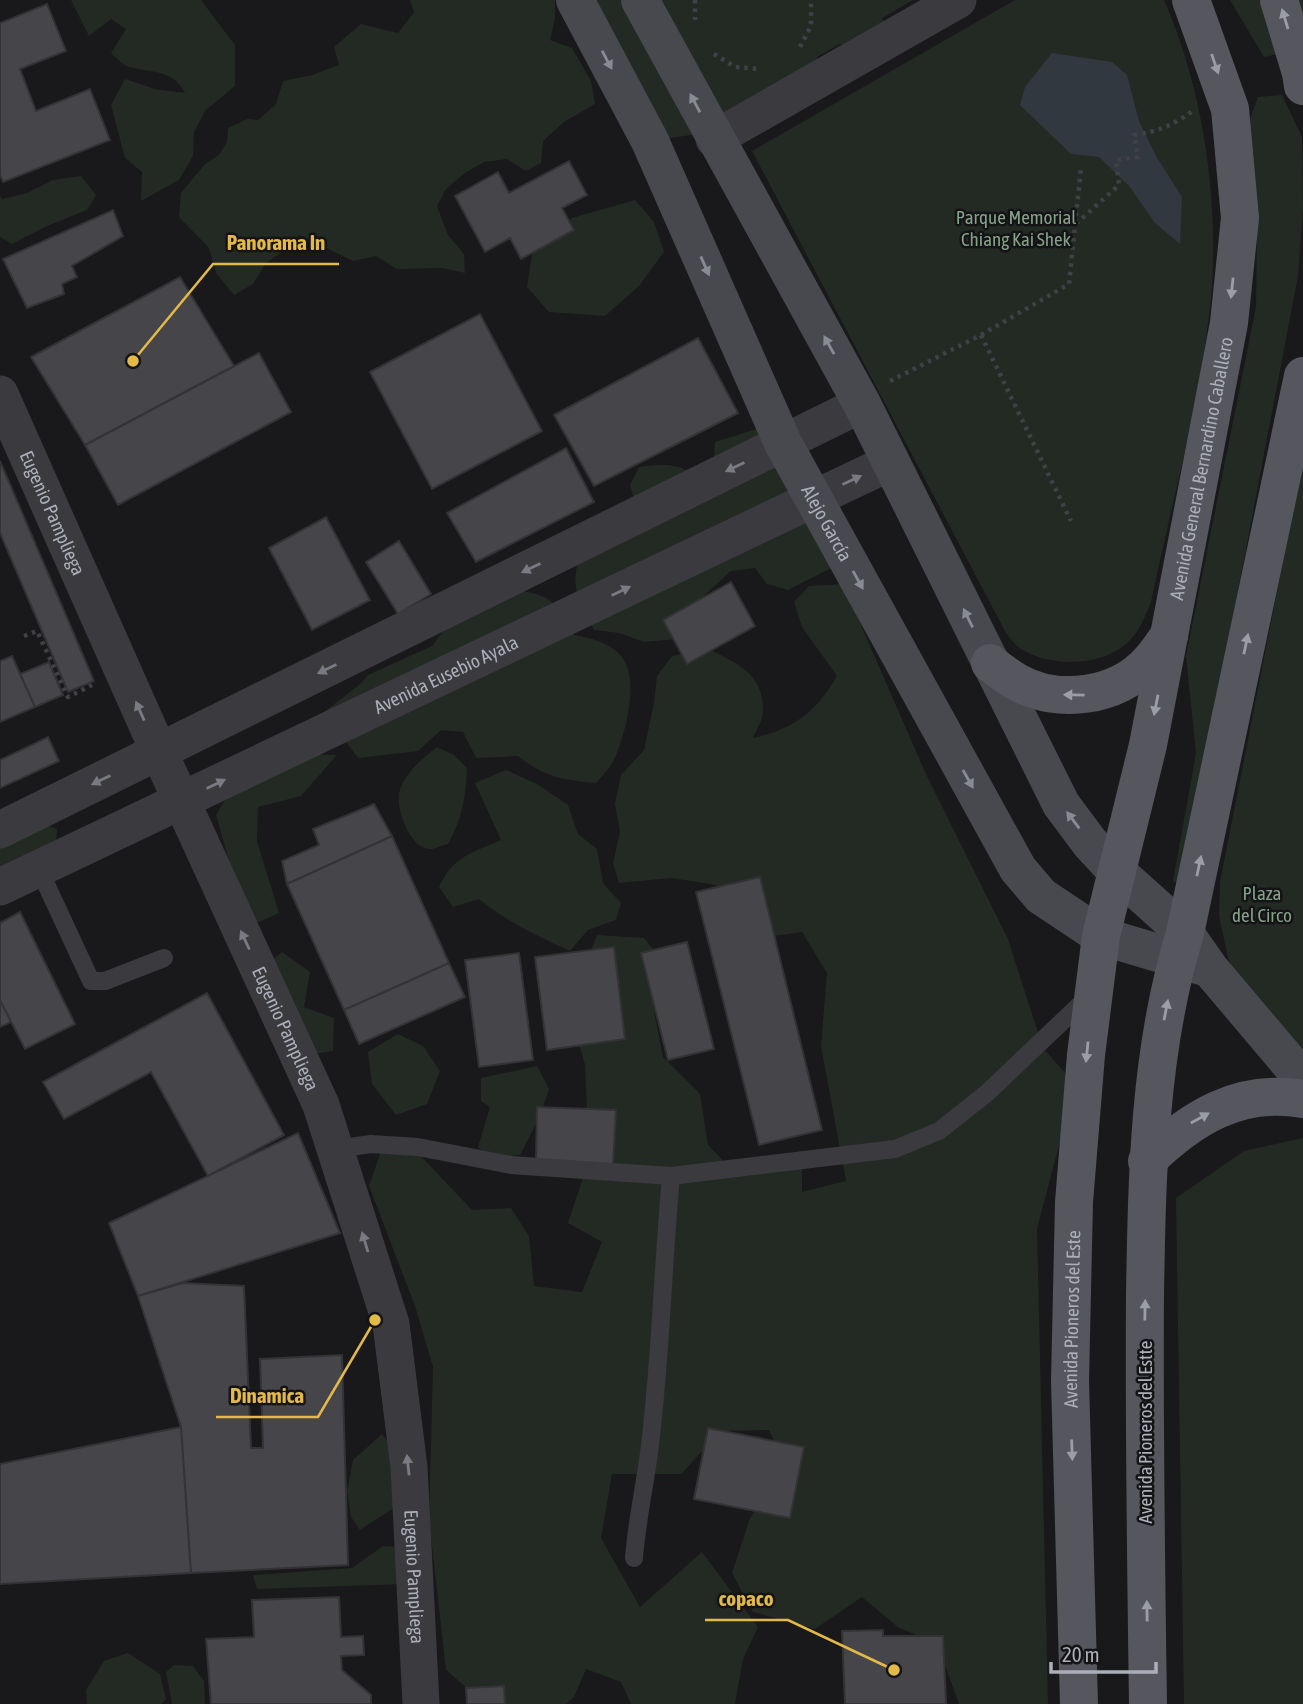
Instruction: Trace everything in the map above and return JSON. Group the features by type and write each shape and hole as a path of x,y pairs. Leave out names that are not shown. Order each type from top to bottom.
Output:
{"main road":[{"name":"Avenida General Bernardino Caballero","path":"1101,936 1148,745 1228,323 1240,218 1230,109 1191,0"},
{"path":"1279,0 1303,86"},
{"path":"1147,1161 1157,1063 1191,953 1303,376"},
{"path":"990,663 1018,683 1051,694 1086,695 1119,684 1148,664 1169,636"},
{"name":"Avenida Pioneros del Este","path":"1079,1704 1070,1381 1074,1202 1086,1055 1101,936"},
{"path":"1147,1161 1194,1120 1224,1105 1257,1098 1303,1099"},
{"name":"Avenida Pioneros del Estte","path":"1147,1161 1144,1377 1147,1704"}],"street":[{"name":"Alejo García","path":"575,0 650,142 783,443 1017,869 1041,896 1101,936 1191,953"},
{"path":"640,0 860,401 1061,804 1090,843 1303,1079"},
{"path":"714,139 958,0"},
{"name":"Eugenio Pampliega","path":"0,394 181,801 321,1105 391,1324 409,1467 421,1704"},
{"path":"0,830 783,443 860,401"},
{"name":"Avenida Eusebio Ayala","path":"0,887 891,462"}],"lane":[{"path":"39,869 91,981 105,982 164,958"},
{"path":"335,1149 371,1144 418,1147 511,1166 671,1176 895,1149 939,1131 987,1093 1094,992"},
{"path":"634,1558 636,1523 652,1427 661,1337 662,1267 671,1176"}],"path":[{"path":"797,50 804,43 811,26 811,0"},
{"path":"693,2 695,25"},
{"path":"710,50 717,58 735,67 755,70 764,68"},
{"path":"1075,225 1119,185 1116,160 1138,157 1134,135 1155,132 1179,121 1197,107"},
{"path":"860,401 1069,284 1081,168"},
{"path":"981,335 1071,520"},
{"path":"23,636 37,631 68,697 122,670"}],"green space":[{"path":"71,0 201,0 235,45 235,86 205,111 194,132 193,156 179,180 141,201 142,172 125,158 111,105 125,79 155,89 185,93 180,85 168,76 129,67 111,53 126,29 111,19 89,36"},
{"path":"410,0 555,0 555,18 550,40 572,48 591,81 595,104 564,122 543,141 541,163 526,171 507,159 484,162 446,189 437,206 448,235 464,254 465,273 442,268 397,269 376,256 353,261 299,235 288,248 266,263 253,284 234,295 216,273 209,248 179,217 181,193 205,164 219,155 227,142 228,128 247,119 258,120 276,104 283,81 312,75 339,65 334,47 361,24 398,33 414,12"},
{"path":"587,0 913,0 882,18 885,24 857,49 840,44 698,134 650,141"},
{"name":"Parque Memorial Chiang Kai Shek","path":"1015,0 1164,0 1190,74 1200,114 1211,196 1212,277 1204,352 1191,424 1151,602 1137,631 1119,649 1092,660 1077,662 1062,662 1033,655 1019,647 1006,633 752,151"},
{"path":"1230,0 1303,0 1303,49 1264,57"},
{"path":"1282,95 1302,137 1303,209 1298,276 1220,685 1185,888 1173,881 1196,753 1186,656 1256,307 1257,228 1249,122 1258,97"},
{"path":"81,176 96,195 87,210 12,244 0,237 0,196 2,199 27,193 53,180"},
{"path":"635,200 654,222 664,252 639,286 605,316 549,312 527,287 533,248 572,218"},
{"path":"766,426 837,565 788,590 767,584 755,568 731,571 695,604 677,639 644,642 619,633 594,630 576,590 576,571 582,546 640,521 630,485 639,467 671,465 693,474 712,487 715,442"},
{"name":"Plaza del Circo","path":"1303,460 1303,1066 1239,986 1228,958 1219,916 1220,882"},
{"path":"843,584 925,772 1008,939 1043,1048 1075,1084 1037,1229 1048,1704 959,1704 937,1643 899,1628 862,1597 815,1629 753,1612 732,1573 750,1518 787,1467 769,1430 721,1431 681,1474 612,1474 601,1538 640,1607 702,1552 758,1627 743,1659 735,1704 631,1704 621,1682 586,1669 574,1697 566,1704 485,1704 446,1670 429,1519 433,1367 415,1306 369,1186 382,1148 416,1151 472,1210 511,1208 529,1236 534,1286 582,1292 602,1242 568,1223 582,1181 604,1151 587,1109 585,1065 573,1021 579,980 597,935 644,938 665,965 653,1006 663,1057 700,1094 708,1145 737,1175 763,1159 802,1151 802,1192 846,1181 821,1046 827,973 802,932 767,937 760,900 711,884 671,878 619,883 613,863 620,832 615,804 621,775 644,750 657,676 672,656 707,648 738,665 753,678 762,698 763,714 753,738 780,730 812,709 837,676 802,627 794,602 809,586"},
{"path":"515,590 538,595 552,602 574,635 612,648 622,657 627,667 630,694 626,724 613,762 596,783 554,776 537,769 518,756 476,758 463,732 441,730 418,751 358,758 324,712 368,675 432,646 450,622"},
{"path":"437,747 454,755 467,768 464,798 457,826 448,844 432,849 418,844 406,828 400,810 399,793 409,773"},
{"path":"311,754 337,755 301,796 258,807 257,841 279,913 248,927 216,815 233,786"},
{"path":"506,770 537,784 568,805 578,834 597,849 603,883 621,903 616,920 588,930 570,951 511,922 479,899 453,907 439,887 457,862 472,852 501,840 475,783"},
{"path":"41,823 57,829 56,844 0,873 0,828"},
{"path":"282,952 310,972 304,1007 334,1018 333,1051 300,1056 261,968"},
{"path":"398,1034 423,1046 440,1071 427,1104 396,1115 372,1084 368,1052"},
{"path":"537,1066 549,1089 540,1116 520,1155 491,1158 478,1147 490,1107 481,1101 481,1078"},
{"path":"1303,1138 1303,1704 1184,1704 1176,1198 1244,1151"},
{"path":"382,1434 400,1456 400,1504 360,1530 351,1517 347,1491 353,1460"},
{"path":"383,1546 403,1547 405,1584 257,1589 253,1575 352,1568"},
{"path":"128,1653 160,1674 166,1699 161,1704 87,1704 86,1690 104,1661"},
{"path":"174,1665 193,1666 204,1681 205,1704 172,1704 166,1672"}],"shaded area":[{"path":"1052,53 1112,62 1127,75 1139,121 1156,156 1182,197 1180,244 1155,223 1130,187 1099,157 1071,154 1020,105 1025,87"}],"building":[{"path":"47,4 66,51 20,69 36,111 90,89 110,140 3,182 0,175 0,23"},
{"path":"569,161 587,195 562,208 574,230 521,259 510,238 485,252 455,196 498,172 509,193"},
{"path":"113,210 123,236 72,266 77,277 62,284 64,294 27,308 3,259"},
{"path":"180,277 234,366 85,445 31,357"},
{"path":"480,314 542,431 432,489 370,372"},
{"path":"698,338 738,413 594,486 554,415"},
{"path":"259,353 291,412 118,505 85,445"},
{"path":"566,448 594,502 476,562 447,513"},
{"path":"0,461 94,681 68,692 0,533"},
{"path":"326,517 370,600 312,630 269,548"},
{"path":"399,541 431,594 398,614 366,562"},
{"path":"731,582 755,626 687,664 663,620"},
{"path":"12,656 35,707 0,722 0,661"},
{"path":"49,662 63,695 35,707 20,674"},
{"path":"48,737 59,761 0,788 0,760"},
{"path":"374,804 392,836 287,884 282,861 319,845 313,829"},
{"path":"392,836 449,963 344,1010 287,884"},
{"path":"760,877 822,1130 759,1145 696,892"},
{"path":"20,912 75,1024 25,1049 0,1000 0,923"},
{"path":"687,942 714,1049 668,1060 641,953"},
{"path":"614,947 625,1039 547,1050 535,957"},
{"path":"519,953 533,1060 479,1067 465,960"},
{"path":"449,963 465,997 359,1044 344,1010"},
{"path":"207,993 284,1135 208,1176 151,1072 64,1119 43,1082"},
{"path":"0,1000 11,1022 0,1027"},
{"path":"537,1107 616,1110 613,1165 536,1162"},
{"path":"298,1133 340,1233 138,1296 109,1223"},
{"path":"183,1283 244,1286 251,1448 263,1448 260,1359 342,1355 348,1565 191,1573 181,1427 138,1296"},
{"path":"181,1427 191,1573 0,1584 0,1464"},
{"path":"708,1428 804,1447 790,1518 694,1499"},
{"path":"339,1597 341,1637 363,1636 364,1655 341,1656 342,1670 371,1695 371,1704 211,1704 206,1639 254,1637 252,1600"},
{"path":"883,1630 883,1636 943,1636 946,1704 845,1704 842,1631"},
{"path":"504,1686 505,1704 467,1704 466,1688"}],"place":[{"name":"Panorama In","path":"133,361"},
{"name":"Dinamica","path":"375,1320"},
{"name":"copaco","path":"894,1670"}]}
